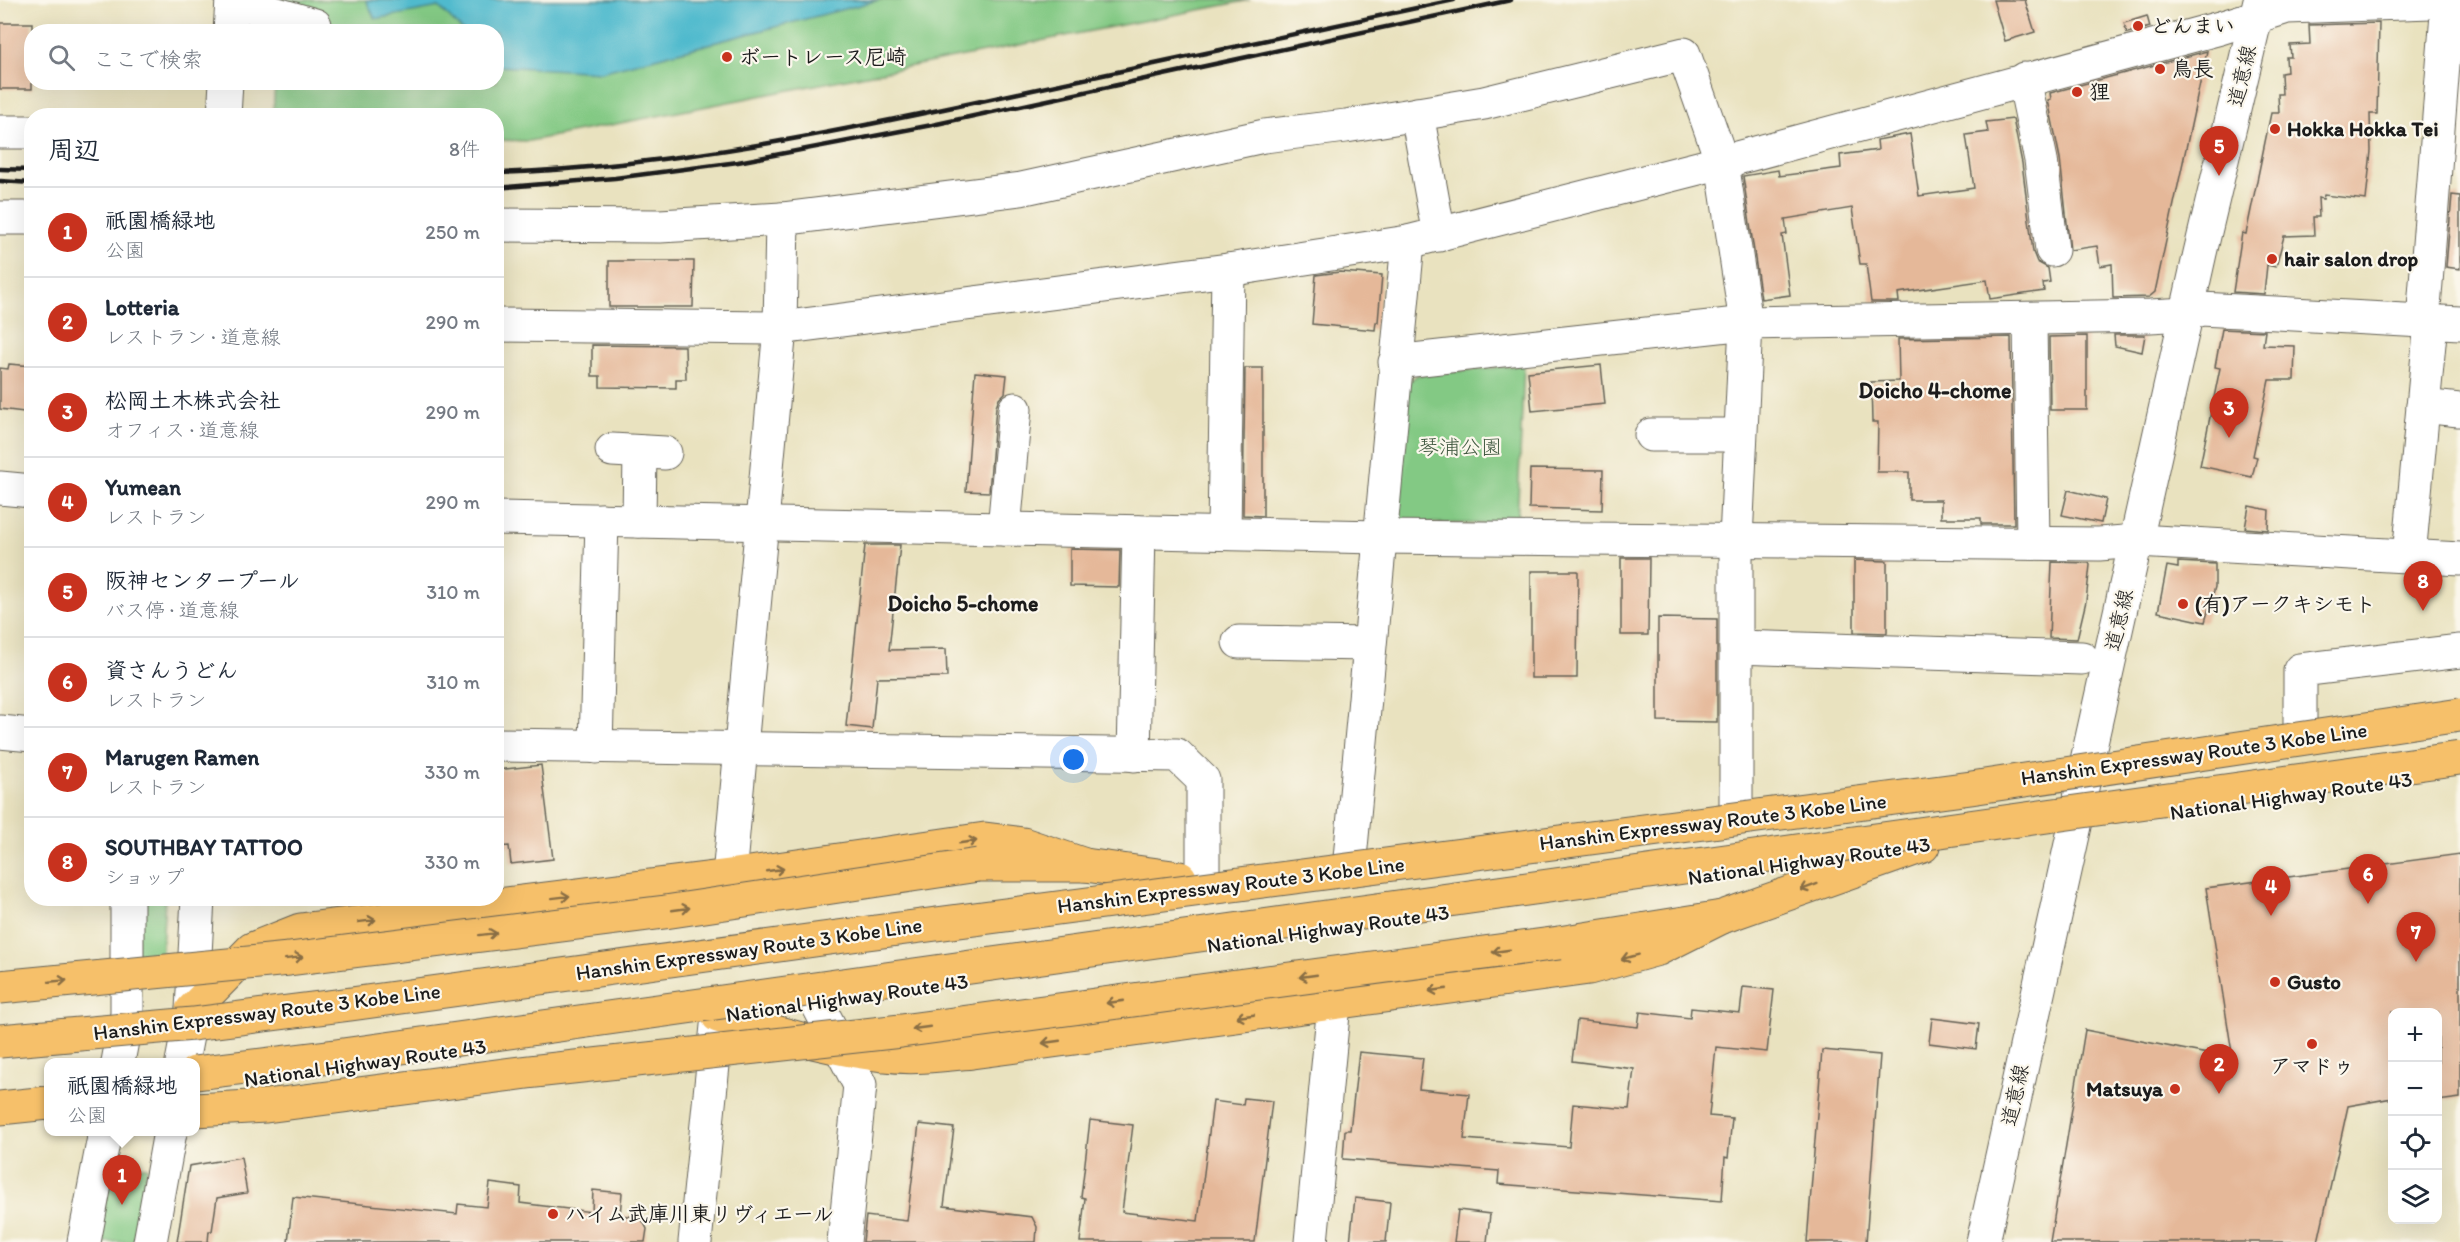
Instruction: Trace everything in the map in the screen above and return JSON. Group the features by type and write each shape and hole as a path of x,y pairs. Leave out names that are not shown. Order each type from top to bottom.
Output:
{"highway":[{"path":"0,1029 127,1014 192,1010 543,968 1192,876 1350,858 1736,806 2460,703"},
{"name":"Hanshin Expressway Route 3 Kobe Line","path":"0,1041 193,1024 351,1004 822,939 1959,789 2460,715"},
{"name":"Hanshin Expressway Route 3 Kobe Line","path":"200,1072 384,1049 2460,758"},
{"name":"National Highway Route 43","path":"200,1084 817,1003 1547,897 2460,772"},
{"path":"504,904 729,876 985,839 1023,844 1085,865"},
{"path":"718,1016 841,1048 886,1056 927,1056 1334,1004 1589,968 1658,949 1722,917 1923,846"},
{"path":"0,987 301,958 665,912 978,865 1085,865 1192,876"},
{"path":"192,1010 252,948 300,930 491,906"},
{"path":"200,1110 266,1106 528,1072 901,1031 1559,943 1722,917"},
{"path":"0,1096 44,1091"},
{"path":"0,1108 44,1103"},
{"path":"0,1124 44,1120"}],"street":[{"path":"230,24 232,0 312,24"},
{"path":"504,325 780,328 1228,270 1408,242 1722,162 2220,28 2258,8 2454,1 2438,322 2423,406 2409,556"},
{"name":"道意線","path":"1983,1242 2075,826 2088,756 2258,8"},
{"path":"504,225 660,226 782,219 1021,189 1264,136 1346,126 1484,103 1684,54 1722,162 1746,323 1736,540 1736,806"},
{"path":"2024,79 2041,160 2052,250"},
{"path":"224,108 226,90"},
{"path":"1417,114 1439,235"},
{"path":"0,132 24,132"},
{"path":"0,219 24,218"},
{"path":"729,876 780,328 782,219"},
{"path":"1350,858 1408,242"},
{"path":"1224,533 1228,270"},
{"path":"1395,362 1746,323 2030,319 2187,314 2201,309 2438,322"},
{"path":"2030,319 2033,543"},
{"path":"2423,406 2459,410"},
{"path":"1004,529 1015,409"},
{"path":"1651,435 1740,435"},
{"path":"639,452 639,521"},
{"path":"0,488 24,490"},
{"path":"504,518 1380,537 2099,544 2138,541 2460,559"},
{"path":"596,747 602,520"},
{"path":"1134,755 1139,532"},
{"path":"1239,642 1369,644"},
{"path":"1736,647 2082,658"},
{"path":"2300,726 2300,670 2460,651"},
{"path":"0,732 24,734"},
{"path":"504,745 1177,755 1203,780 1192,876"},
{"path":"119,1058 127,1014 127,906"},
{"path":"183,1058 192,1010 198,906"},
{"path":"817,1003 860,1085 844,1242"},
{"path":"1311,1242 1334,1004"},
{"path":"695,1242 718,1016"},
{"path":"84,1242 104,1136"},
{"path":"150,1242 169,1136"}],"green space":[{"name":"ボートレース尼崎","path":"278,0 1250,0 529,141 504,140 504,108 273,108 275,90 504,90 504,24 277,24"},
{"name":"琴浦公園","path":"1524,365 1517,524 1406,523 1395,510 1405,385 1417,375"},
{"path":"138,906 165,906 161,965 137,967"},
{"path":"112,1165 147,1167 134,1242 97,1242"}],"water":[{"path":"366,0 879,0 601,72 504,66 504,24 456,24 439,7 375,19"}],"building":[{"path":"1993,0 2025,0 2035,32 2005,41"},
{"path":"2147,16 2150,27 2127,33 2124,23"},
{"path":"0,23 32,23 24,24 24,89 0,89"},
{"path":"2379,23 2377,114 2370,114 2371,151 2366,200 2324,195 2323,199 2318,198 2319,217 2313,217 2314,235 2284,236 2276,267 2267,265 2264,294 2233,292 2242,233 2246,234 2271,113 2279,113 2278,94 2282,94 2281,73 2287,72 2286,57 2291,57 2290,45 2310,44 2309,25"},
{"path":"2207,51 2155,292 2149,297 2113,298 2112,264 2100,266 2097,246 2070,250 2060,158 2048,100 2051,99 2050,93"},
{"path":"2013,119 2022,163 2033,252 2037,262 2048,268 2050,282 2043,283 2044,291 1990,299 1987,280 1898,293 1899,302 1871,302 1866,264 1860,264 1852,208 1785,219 1787,234 1782,235 1790,295 1761,299 1743,176 1778,170 1779,176 1841,168 1840,155 1878,150 1877,140 1910,134 1919,196 1974,188 1966,135 1988,132 1986,122"},
{"path":"2452,195 2460,196 2460,269 2446,267"},
{"path":"609,261 694,261 693,307 609,307"},
{"path":"1340,272 1382,275 1378,322 1376,322 1375,330 1312,324 1316,275"},
{"path":"2222,329 2265,331 2263,345 2295,346 2294,380 2269,380 2253,456 2257,457 2252,477 2200,466 2220,368 2215,367"},
{"path":"2114,335 2145,335 2142,352 2115,346"},
{"path":"2087,336 2087,410 2050,410 2049,337"},
{"path":"2011,337 2014,524 1981,524 1981,518 1941,518 1941,500 1909,500 1909,472 1877,472 1878,422 1872,422 1871,382 1899,381 1898,339"},
{"path":"592,345 685,346 686,379 676,379 676,388 600,387 600,376 592,376"},
{"path":"9,364 24,365 24,412 0,409 0,368 8,369"},
{"path":"1601,365 1605,404 1532,411 1528,372"},
{"path":"1245,368 1263,368 1263,516 1243,515"},
{"path":"975,372 1007,375 1005,393 999,399 996,407 989,492 966,491"},
{"path":"1530,469 1603,470 1602,510 1529,508"},
{"path":"2068,490 2106,499 2101,523 2062,515"},
{"path":"2249,506 2269,510 2268,530 2245,528"},
{"path":"865,545 900,545 889,650 946,649 947,677 877,678 872,729 846,726"},
{"path":"1070,549 1120,550 1119,587 1070,586"},
{"path":"1621,558 1649,558 1648,635 1621,635"},
{"path":"1854,560 1887,561 1887,633 1854,632"},
{"path":"2052,562 2089,563 2090,565 2086,601 2077,639 2049,638"},
{"path":"2178,562 2215,564 2215,587 2205,622 2158,612 2167,566 2178,568"},
{"path":"1531,571 1578,571 1577,678 1531,678"},
{"path":"1658,618 1717,619 1717,722 1658,721"},
{"path":"541,765 553,859 511,864 509,846 504,846 504,769"},
{"name":"アマドゥ","path":"2460,854 2460,1098 2442,1100 2442,1008 2388,1008 2388,1099 2348,1106 2318,1242 2050,1242 2085,1030 2233,1059 2206,888"},
{"path":"1743,987 1774,990 1767,1052 1716,1047 1709,1116 1732,1118 1728,1158 1725,1157 1722,1201 1498,1184 1499,1171 1343,1159 1345,1130 1350,1130 1359,1052 1423,1058 1419,1089 1469,1094 1464,1139 1569,1147 1573,1104 1629,1109 1634,1069 1572,1061 1577,1020 1638,1027 1640,1012 1690,1018 1691,1008 1740,1013"},
{"path":"1932,1018 1979,1024 1976,1049 1929,1043"},
{"path":"1822,1050 1880,1055 1866,1242 1807,1242"},
{"path":"1244,1098 1272,1101 1255,1242 1080,1242 1085,1198 1081,1197 1090,1120 1133,1125 1122,1212 1198,1221 1213,1101 1243,1105"},
{"path":"919,1124 954,1128 944,1206 1032,1217 1037,1227 1036,1242 863,1242 866,1216 907,1221"},
{"path":"241,1157 247,1193 217,1198 208,1242 177,1242 189,1166"},
{"path":"490,1183 521,1187 520,1203 592,1212 593,1190 622,1193 620,1215 641,1218 647,1229 645,1242 288,1242 293,1197 457,1214 458,1204 487,1207"},
{"path":"1355,1198 1390,1202 1386,1242 1350,1242"},
{"path":"1458,1210 1490,1214 1487,1242 1454,1242"}],"railway":[{"path":"504,173 630,163 764,144 962,105 1454,0"},
{"path":"504,187 615,178 738,162 932,125 1511,0"},
{"path":"0,169 24,170"},
{"path":"0,181 24,182"}],"place":[{"name":"どんまい","path":"2138,26"},
{"name":"ボートレース尼崎","path":"727,57"},
{"name":"鳥長","path":"2160,69"},
{"name":"狸","path":"2077,92"},
{"name":"Hokka Hokka Tei","path":"2275,129"},
{"name":"阪神センタープール","path":"2219,176"},
{"name":"hair salon drop","path":"2272,259"},
{"name":"松岡土木株式会社","path":"2229,438"},
{"name":"(有)アークキシモト","path":"2183,604"},
{"name":"SOUTHBAY TATTOO","path":"2423,611"},
{"name":"資さんうどん","path":"2368,904"},
{"name":"Yumean","path":"2271,916"},
{"name":"Marugen Ramen","path":"2416,962"},
{"name":"Gusto","path":"2275,982"},
{"name":"アマドゥ","path":"2312,1044"},
{"name":"Matsuya","path":"2175,1089"},
{"name":"Lotteria","path":"2219,1094"},
{"name":"祇園橋緑地","path":"122,1205"},
{"name":"ハイム武庫川東リヴィエール","path":"553,1214"}],"district":[{"name":"Doicho 4-chome","path":"1935,390"},
{"name":"Doicho 5-chome","path":"963,603"}]}
